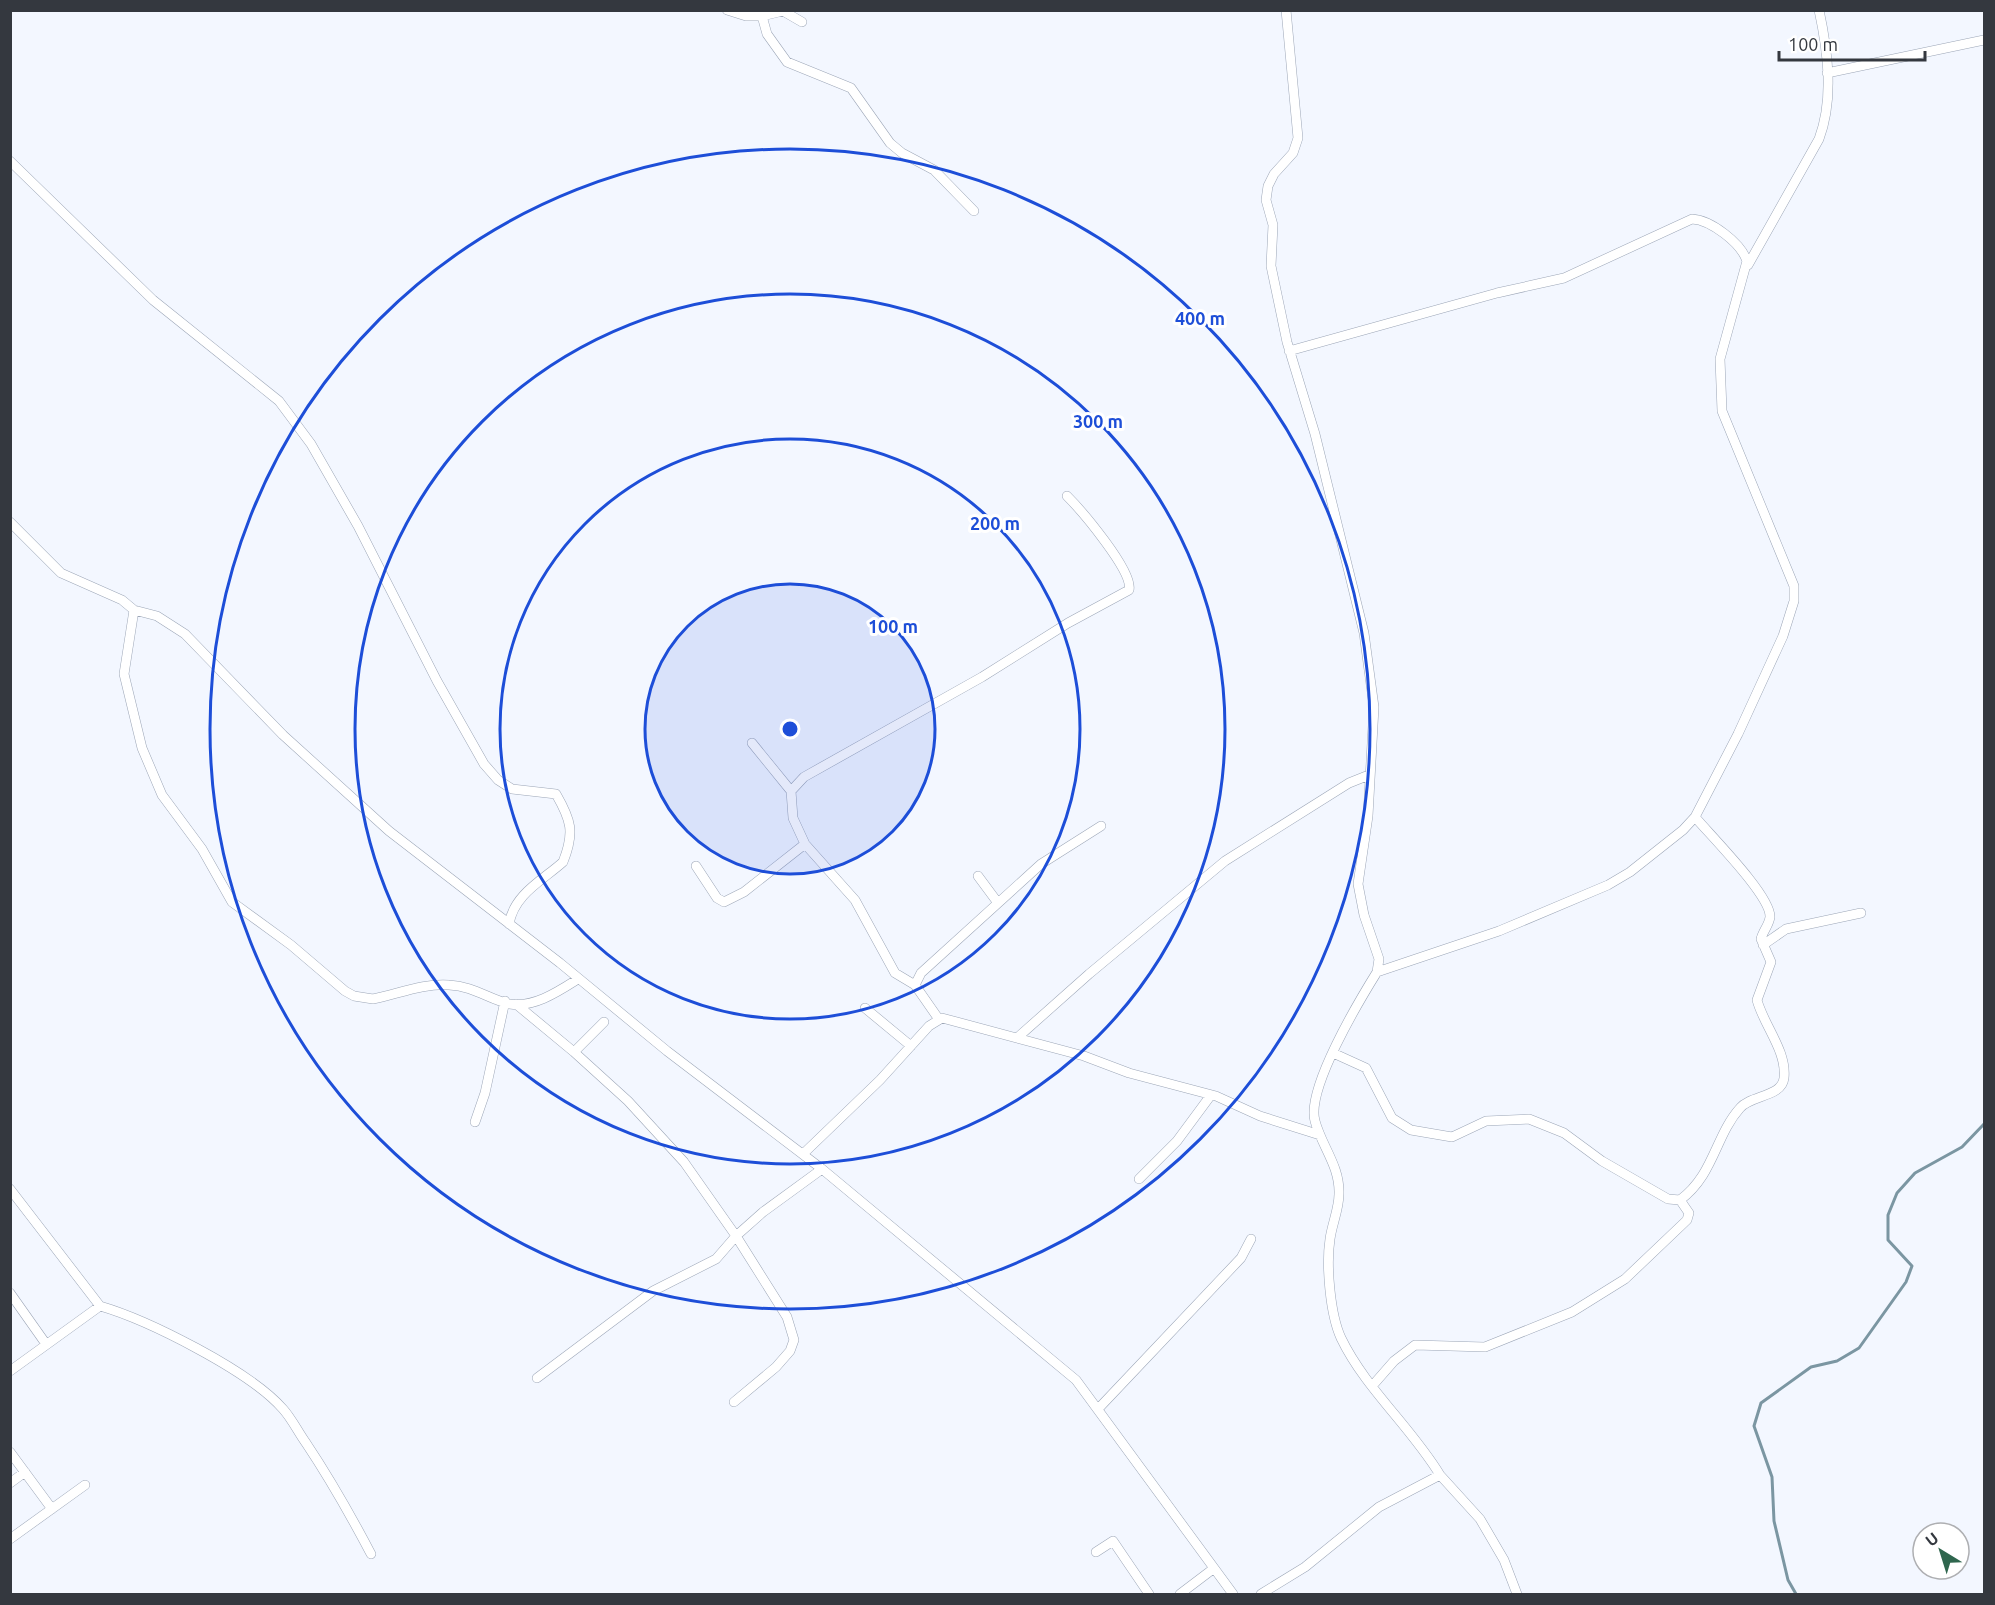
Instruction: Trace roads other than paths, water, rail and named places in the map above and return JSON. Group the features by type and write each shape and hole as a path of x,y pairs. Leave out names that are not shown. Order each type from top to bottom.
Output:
{"street":[{"path":"727,10 746,16 762,16 783,11 802,22"},
{"path":"1286,10 1298,138 1293,153 1270,180 1266,195 1273,225 1271,266 1278,308 1289,351 1315,434 1365,633 1374,707 1368,816 1358,884 1364,915 1379,958 1377,972 1333,1053 1315,1097 1314,1119 1333,1160 1339,1195 1329,1241 1334,1317 1341,1338 1373,1385 1440,1475 1485,1527 1504,1560 1517,1594"},
{"path":"1377,972 1499,931 1608,885 1683,830 1695,817 1743,724 1783,636 1794,601 1791,578 1722,411 1720,359 1748,265 1819,139 1827,117 1826,38 1820,10"},
{"path":"762,16 767,34 787,62 851,88 890,143 902,153 934,170 974,211"},
{"path":"1827,74 1984,40"},
{"path":"10,161 153,300 279,401 311,444 358,526 437,681 484,764 498,780 512,789 556,794 569,816 570,837 567,854 563,862 520,900 511,915 509,924"},
{"path":"1289,351 1497,293 1564,278 1692,219 1708,223 1736,244 1745,256 1748,265"},
{"path":"791,790 804,777 982,678 1068,623 1127,592 1131,586 1130,579 1087,519 1067,496"},
{"path":"10,522 61,573 122,600 134,610 157,616 185,634 283,735 389,831 509,924 667,1052 822,1169 1076,1380 1233,1594"},
{"path":"134,610 124,674 142,748 162,795 202,849 232,902 354,996 373,999 450,984 516,1004 537,1001 578,979"},
{"path":"752,743 791,790 793,818 805,844 855,900 895,973 915,985 938,1018 949,1019 1084,1056 1129,1072 1211,1095 1260,1116 1320,1135"},
{"path":"1017,1038 1089,974 1225,861 1339,789 1370,775"},
{"path":"1680,1200 1705,1174 1740,1108 1779,1089 1784,1081 1782,1061 1757,1000 1772,962 1762,945 1762,934 1770,918 1765,900 1695,817"},
{"path":"915,985 921,973 1041,864 1101,826"},
{"path":"696,866 717,898 724,902 744,892 805,844"},
{"path":"978,876 998,903"},
{"path":"1762,945 1786,929 1861,913"},
{"path":"475,1122 485,1093 505,1001"},
{"path":"516,1004 628,1101 684,1162 736,1236 787,1317 794,1340 790,1351 776,1367 734,1402"},
{"path":"865,1008 911,1046"},
{"path":"803,1154 880,1080 938,1018"},
{"path":"574,1052 604,1022"},
{"path":"1333,1053 1366,1068 1392,1118 1411,1130 1452,1137 1486,1121 1529,1119 1564,1133 1602,1161 1668,1199 1680,1200"},
{"path":"1139,1179 1178,1141 1211,1095"},
{"path":"537,1378 653,1291 716,1259 736,1236 763,1212 822,1169"},
{"path":"10,1189 100,1306 137,1320 193,1347 266,1393 283,1409 313,1454 371,1554"},
{"path":"1373,1385 1394,1361 1415,1346 1478,1347 1492,1345 1552,1321 1606,1292 1634,1272 1687,1220 1689,1213 1680,1200"},
{"path":"1098,1409 1241,1258 1251,1239"},
{"path":"10,1293 46,1344"},
{"path":"10,1371 100,1306"},
{"path":"10,1452 52,1509"},
{"path":"10,1483 25,1472"},
{"path":"1261,1594 1305,1567 1379,1506 1440,1475"},
{"path":"10,1539 85,1485"},
{"path":"1096,1552 1113,1541 1149,1594"},
{"path":"1180,1594 1213,1569"}],"waterway":[{"path":"1796,1594 1788,1580 1774,1521 1772,1477 1754,1426 1761,1403 1811,1367 1837,1361 1859,1348 1906,1282 1912,1266 1888,1240 1888,1215 1897,1193 1915,1173 1962,1147 1984,1124"}]}
